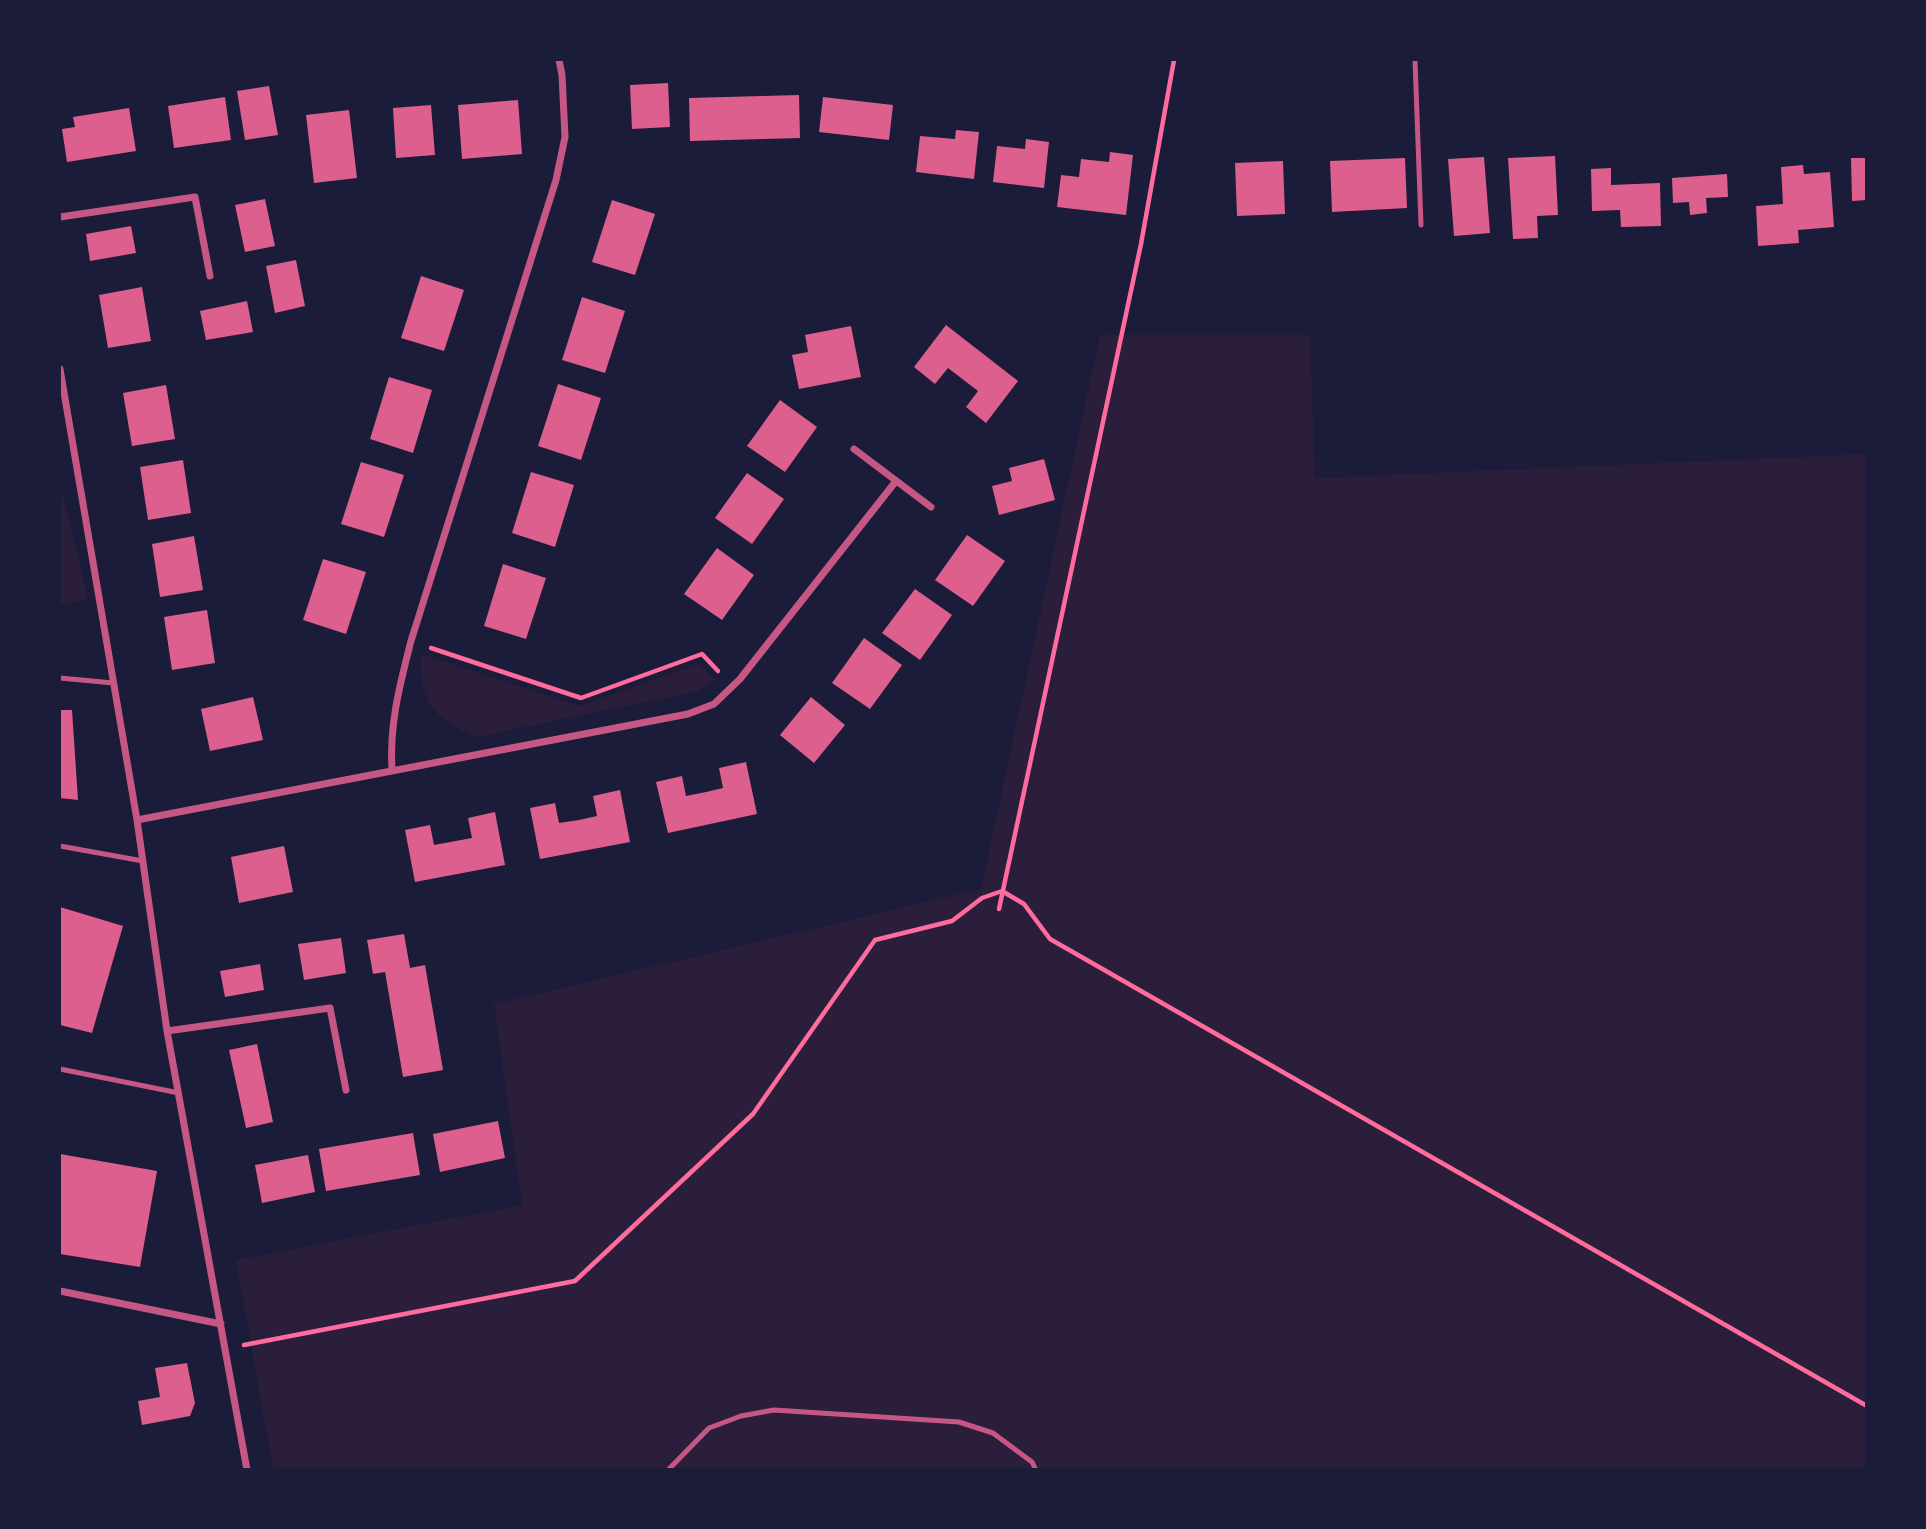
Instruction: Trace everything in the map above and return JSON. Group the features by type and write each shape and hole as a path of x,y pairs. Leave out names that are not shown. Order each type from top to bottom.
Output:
{"street":[{"path":"392,770 390,745 396,697 411,640 556,180 565,137 559,60"},
{"path":"60,217 195,197 211,276"},
{"path":"60,369 137,820 167,1031 247,1469"},
{"path":"854,449 932,507"},
{"path":"137,820 596,733 688,714 714,704 732,687 896,481"},
{"path":"167,1031 330,1008 346,1090"},
{"path":"60,1291 221,1324"}],"lane":[{"path":"1415,60 1421,225"},
{"path":"60,678 113,683"},
{"path":"60,846 143,861"},
{"path":"60,1069 179,1093"},
{"path":"668,1469 709,1429 741,1416 774,1410 959,1422 993,1433 1032,1462 1036,1469"}],"path":[{"path":"999,909 1139,257 1174,60"},
{"path":"411,640 581,698 702,654 732,687"},
{"path":"225,1346 251,1345 575,1281 753,1114 875,940 952,921 982,898 1002,891 1024,904 1050,939 1867,1406"}],"shaded area":[{"path":"1100,335 1310,335 1315,478 1866,454 1866,1469 273,1469 236,1260 522,1205 494,1004 981,889"},
{"path":"60,483 88,599 60,605"},
{"path":"421,654 579,706 699,664 716,680 699,691 477,737 449,723 432,707 423,685"}],"building":[{"path":"668,83 670,127 632,129 630,85"},
{"path":"269,86 278,135 245,140 237,91"},
{"path":"799,95 800,138 690,141 689,98"},
{"path":"225,97 231,140 174,148 168,106"},
{"path":"823,97 893,105 889,140 819,132"},
{"path":"518,100 522,154 462,159 458,105"},
{"path":"431,105 435,155 396,158 393,108"},
{"path":"129,108 136,151 67,162 62,129 75,127 73,117"},
{"path":"349,110 357,178 314,183 306,115"},
{"path":"956,130 979,132 974,179 916,172 920,136 955,139"},
{"path":"1026,139 1049,142 1044,188 993,182 997,146 1025,149"},
{"path":"1110,152 1133,155 1126,215 1057,207 1061,175 1079,177 1081,159 1109,162"},
{"path":"1555,156 1558,215 1537,216 1538,238 1513,239 1508,158"},
{"path":"1484,157 1490,233 1454,236 1448,159"},
{"path":"1405,158 1407,208 1332,212 1330,161"},
{"path":"1851,158 1867,158 1867,200 1852,201"},
{"path":"1283,161 1285,214 1237,216 1235,163"},
{"path":"1803,165 1804,174 1830,172 1834,227 1798,230 1799,243 1758,246 1756,206 1783,204 1781,167"},
{"path":"1611,168 1611,185 1660,183 1661,226 1621,227 1620,210 1592,211 1591,169"},
{"path":"1727,174 1728,197 1706,198 1707,213 1690,215 1689,202 1673,203 1672,178"},
{"path":"265,199 275,246 245,252 235,205"},
{"path":"612,200 655,214 635,275 592,262"},
{"path":"131,226 136,253 90,261 86,234"},
{"path":"296,260 305,306 275,313 266,266"},
{"path":"421,276 464,290 444,351 401,338"},
{"path":"142,287 151,341 108,348 99,295"},
{"path":"582,297 625,311 605,373 562,360"},
{"path":"247,301 253,332 206,340 200,311"},
{"path":"946,325 1018,381 986,423 966,407 978,391 948,368 935,384 914,367"},
{"path":"851,326 861,377 799,389 792,355 808,352 805,335"},
{"path":"389,377 432,390 413,453 370,439"},
{"path":"558,384 601,398 581,460 538,446"},
{"path":"166,385 175,439 132,446 123,393"},
{"path":"780,400 817,427 785,472 747,446"},
{"path":"1044,459 1055,500 999,515 992,486 1012,481 1009,468"},
{"path":"183,460 191,513 148,520 140,467"},
{"path":"361,462 404,475 384,537 341,524"},
{"path":"531,472 574,485 555,547 512,533"},
{"path":"747,473 784,499 752,544 715,518"},
{"path":"967,535 1005,561 973,606 935,580"},
{"path":"194,536 203,590 160,597 152,544"},
{"path":"717,548 754,575 722,620 684,594"},
{"path":"323,559 366,572 346,634 303,620"},
{"path":"503,564 546,578 526,639 484,626"},
{"path":"915,589 952,615 920,660 882,633"},
{"path":"207,610 215,663 172,670 164,617"},
{"path":"864,638 902,665 870,709 832,683"},
{"path":"253,697 263,740 210,751 201,709"},
{"path":"811,697 845,725 814,763 780,735"},
{"path":"60,710 72,710 78,800 60,798"},
{"path":"746,762 757,814 668,833 656,782 682,776 686,796 706,792 723,788 719,768"},
{"path":"620,790 630,842 540,859 530,808 555,803 559,823 579,820 597,816 593,796"},
{"path":"495,812 505,865 415,882 405,830 430,825 434,845 472,838 468,818"},
{"path":"284,846 293,892 239,903 231,857"},
{"path":"60,907 123,926 92,1033 60,1025"},
{"path":"404,934 410,968 425,965 443,1070 403,1077 385,972 373,974 367,940"},
{"path":"341,938 346,973 304,980 298,944"},
{"path":"260,964 264,990 225,997 220,971"},
{"path":"257,1044 273,1122 246,1128 229,1050"},
{"path":"498,1121 505,1158 440,1172 433,1134"},
{"path":"413,1133 420,1175 326,1191 319,1149"},
{"path":"60,1154 157,1171 140,1267 60,1254"},
{"path":"308,1155 315,1192 262,1203 255,1165"},
{"path":"187,1363 195,1403 190,1416 142,1425 138,1401 160,1397 155,1368"}]}
